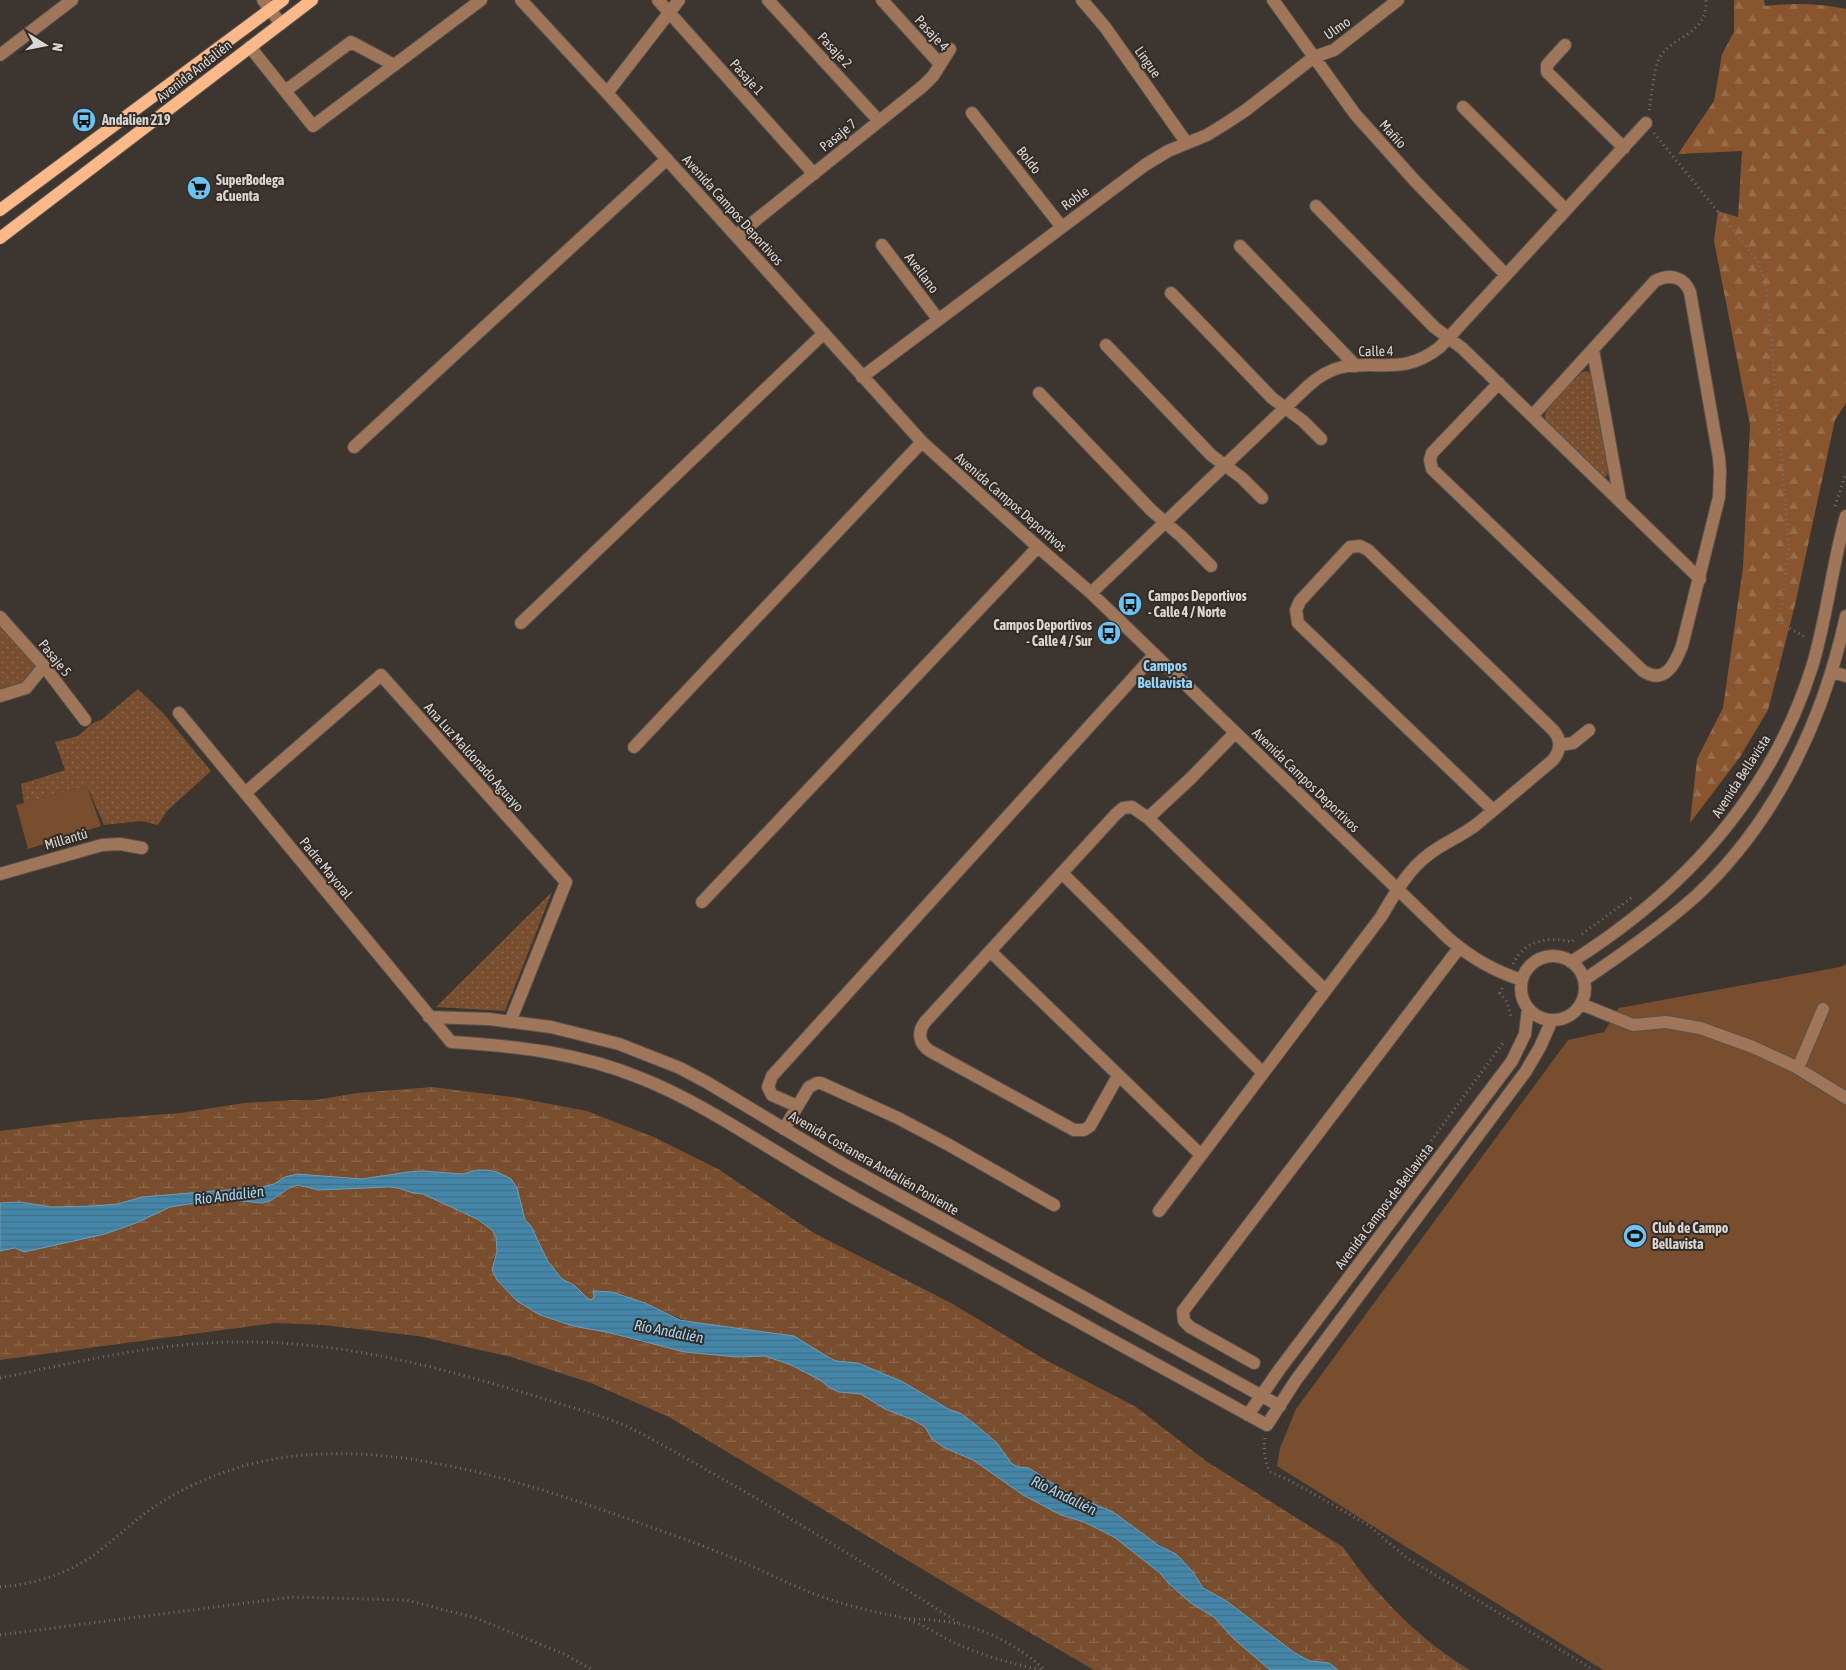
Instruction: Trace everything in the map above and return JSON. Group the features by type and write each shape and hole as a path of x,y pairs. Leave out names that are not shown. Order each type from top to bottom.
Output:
{"main road":[{"name":"Avenida Andalién","path":"0,210 267,5 283,0"},
{"name":"Avenida Andalién","path":"0,238 312,0"}],"street":[{"path":"0,55 72,0"},
{"path":"250,47 314,126 480,0"},
{"name":"Avenida Campos Deportivos","path":"521,0 608,93 922,442 1038,547 1092,592 1154,655 1396,890 1459,948 1490,969 1522,980"},
{"name":"Pasaje 1","path":"658,0 814,174"},
{"path":"608,93 679,0"},
{"name":"Pasaje 2","path":"768,0 880,121"},
{"name":"Pasaje 4","path":"882,0 940,64"},
{"name":"Lingue","path":"1082,0 1105,27 1186,142"},
{"name":"Mañío","path":"1273,0 1355,114 1380,143 1506,275"},
{"name":"Ulmo","path":"1314,57 1334,50 1398,0"},
{"path":"267,5 281,24"},
{"path":"285,92 351,42 394,65"},
{"path":"1565,46 1547,65 1546,72 1624,148"},
{"name":"Pasaje 7","path":"736,236 923,86 933,76 950,49"},
{"name":"Roble","path":"862,377 1061,226 1145,165 1186,142 1207,135 1246,110 1314,57"},
{"path":"1464,107 1566,210"},
{"name":"Boldo","path":"972,113 1061,226"},
{"name":"Calle 4","path":"1092,592 1322,375 1342,367 1410,364 1431,354 1448,338 1646,123"},
{"path":"354,447 667,159"},
{"path":"1316,206 1434,327 1462,348 1533,415 1700,579"},
{"name":"Avellano","path":"882,245 938,319"},
{"path":"1240,246 1356,366"},
{"path":"1499,383 1432,453 1430,460 1432,469 1643,671 1654,676 1665,673 1673,665 1682,646 1719,497 1720,471 1688,286 1682,281 1669,276 1656,281 1533,415"},
{"path":"1171,293 1272,398 1303,421 1321,440"},
{"path":"521,623 824,333"},
{"path":"1106,345 1211,455 1242,478 1262,498"},
{"path":"1593,350 1620,500"},
{"path":"1039,394 1151,510 1211,566"},
{"path":"634,747 922,442"},
{"name":"Avenida Bellavista","path":"1571,962 1618,930 1673,885 1723,831 1765,772 1782,742 1812,665 1846,516"},
{"path":"1159,1211 1381,917 1396,890 1417,864 1429,854 1467,832 1552,761 1559,751 1560,745 1557,734 1368,550 1356,545 1345,551 1300,601 1296,610 1298,623 1493,810"},
{"path":"702,902 1038,547"},
{"path":"1584,980 1677,912 1714,878 1749,837 1784,785 1818,714 1832,672 1846,616"},
{"name":"Pasaje 5","path":"0,617 44,666 85,720"},
{"path":"797,1106 772,1094 768,1087 772,1076 1154,655"},
{"path":"0,696 26,688 44,666"},
{"path":"1832,672 1846,676"},
{"name":"Ana Luz Maldonado Aguayo","path":"245,793 381,674 566,882 510,1022"},
{"name":"Padre Mayoral","path":"179,713 451,1042 529,1049 579,1058 642,1078 673,1091 874,1209 1248,1416"},
{"path":"1560,745 1574,743 1589,730"},
{"path":"1148,818 1190,779 1235,732"},
{"path":"1118,1076 1090,1126 1079,1131 1070,1128 926,1048 920,1038 922,1026 1119,810 1132,807 1148,818 1326,990"},
{"name":"Millantú","path":"0,874 102,845 120,844 142,848"},
{"path":"1062,873 1263,1073"},
{"path":"1254,1362 1190,1327 1184,1320 1183,1311 1459,948"},
{"path":"990,951 1201,1156"},
{"path":"1557,956 1571,962 1579,970 1584,980 1585,988 1580,1004 1569,1016 1552,1020 1538,1017 1528,1008 1522,995 1522,980 1529,967 1541,958 1557,956"},
{"path":"1580,1004 1633,1025 1666,1022 1700,1028 1753,1047 1798,1068 1846,1098"},
{"name":"Avenida Campos de Bellavista","path":"1248,1416 1512,1061 1525,1034 1528,1008"},
{"path":"1798,1068 1823,1009"},
{"name":"Avenida Costanera Andalién Poniente","path":"430,1017 489,1019 551,1027 586,1034 650,1055 708,1083 843,1164 1280,1406"},
{"path":"1248,1416 1267,1425 1296,1380 1526,1071 1538,1052 1552,1020"},
{"path":"784,1129 809,1086 817,1083 828,1085 949,1145 1054,1205"}],"path":[{"path":"1706,0 1706,9 1702,20 1689,33 1664,52 1658,61 1646,123 1758,261 1765,281 1789,548 1780,615 1782,624 1805,637"},
{"path":"0,1378 149,1349 234,1342 321,1346 466,1376 546,1399 625,1426 780,1512 878,1571 959,1624"},
{"path":"1267,1425 1264,1445 1266,1462 1270,1472 1289,1480 1368,1525 1407,1558 1594,1670"},
{"path":"0,1586 38,1581 69,1569 103,1548 127,1526 161,1502 182,1490 221,1474 253,1464 304,1455 365,1454 396,1457 465,1470 548,1492 682,1538 826,1598 908,1619 964,1647 994,1658 1044,1670"},
{"path":"0,1635 292,1597 406,1600 476,1618 564,1654 593,1670"},
{"path":"908,1619 928,1619 959,1624 987,1632 1019,1649 1044,1670"}],"green space":[{"path":"1734,0 1764,0 1765,6 1806,4 1846,9 1846,403 1835,420 1795,605 1768,710 1740,757 1690,823 1697,759 1723,708 1743,567 1750,425 1714,241 1718,211 1738,217 1742,151 1678,154 1714,101 1722,54 1734,32"},
{"path":"1586,371 1593,377 1608,472 1607,476 1604,477 1546,423 1545,419 1546,412 1552,403 1581,373"},
{"path":"0,624 37,664 21,684 0,691"},
{"path":"138,689 164,714 211,771 167,811 158,825 141,821 104,825 87,786 24,803 21,784 65,770 55,742 78,736 93,723 101,720"},
{"path":"87,786 101,826 28,849 16,805"},
{"path":"552,892 505,1011 436,1007"},
{"name":"Club de Campo Bellavista","path":"1846,964 1846,1670 1603,1670 1277,1466 1280,1448 1296,1409 1568,1040 1604,1032 1619,1008 1840,967"},
{"path":"432,1087 519,1098 587,1111 656,1138 718,1169 814,1233 951,1303 1044,1359 1136,1407 1206,1461 1343,1547 1384,1599 1416,1631 1470,1670 1338,1670 1329,1663 1310,1661 1295,1653 1225,1600 1203,1588 1193,1572 1176,1554 1066,1492 1029,1468 1018,1467 1011,1463 997,1443 975,1424 960,1413 950,1410 903,1382 858,1363 836,1361 794,1336 692,1322 644,1303 618,1296 593,1292 594,1297 591,1300 587,1298 574,1285 562,1279 555,1272 541,1250 531,1226 478,1170 462,1174 423,1171 408,1172 362,1179 285,1177 274,1184 262,1187 143,1197 118,1204 92,1206 51,1207 20,1202 0,1203 0,1131 86,1120 181,1113 244,1103 316,1100 357,1093"},
{"path":"297,1185 319,1190 369,1187 398,1188 423,1194 477,1219 492,1230 496,1237 497,1251 493,1260 497,1280 517,1301 540,1315 556,1321 685,1352 737,1357 765,1356 791,1365 839,1392 861,1394 885,1409 925,1427 932,1439 945,1448 973,1460 1023,1495 1061,1515 1084,1522 1114,1537 1160,1573 1168,1583 1191,1603 1214,1617 1270,1670 1094,1670 669,1417 591,1383 511,1357 418,1336 323,1325 275,1323 0,1360 0,1251 69,1242 105,1234 136,1223 170,1207 221,1199 262,1203 270,1201"}],"water":[{"name":"Río Andalién","path":"478,1170 497,1172 511,1179 517,1188 525,1220 531,1226 547,1260 562,1279 574,1285 587,1298 591,1300 594,1297 593,1291 612,1292 645,1303 680,1320 794,1336 836,1361 858,1363 903,1382 950,1410 960,1413 975,1424 997,1443 1011,1463 1018,1467 1029,1468 1066,1492 1113,1512 1158,1545 1176,1554 1193,1572 1203,1588 1225,1600 1295,1653 1310,1661 1329,1663 1338,1670 1270,1670 1234,1639 1214,1617 1191,1603 1168,1583 1160,1573 1114,1537 1084,1522 1061,1515 1023,1495 973,1460 945,1448 932,1439 925,1427 885,1409 861,1394 839,1392 791,1365 765,1356 737,1357 685,1352 606,1332 573,1326 540,1315 517,1301 497,1280 492,1270 497,1251 496,1237 492,1230 477,1219 423,1194 389,1187 319,1190 297,1185 270,1201 262,1203 221,1199 170,1207 136,1223 105,1234 24,1252 15,1248 0,1251 0,1203 20,1202 51,1207 92,1206 118,1204 142,1197 262,1187 297,1174 362,1179 408,1172 423,1171 462,1174"}],"place":[{"name":"Andalien 219","path":"84,120"},
{"name":"SuperBodega aCuenta","path":"199,188"},
{"name":"Campos Deportivos - Calle 4 / Norte","path":"1130,604"},
{"name":"Campos Deportivos - Calle 4 / Sur","path":"1109,633"},
{"name":"Club de Campo Bellavista","path":"1635,1236"}],"district":[{"name":"Campos Bellavista","path":"1165,674"}]}
